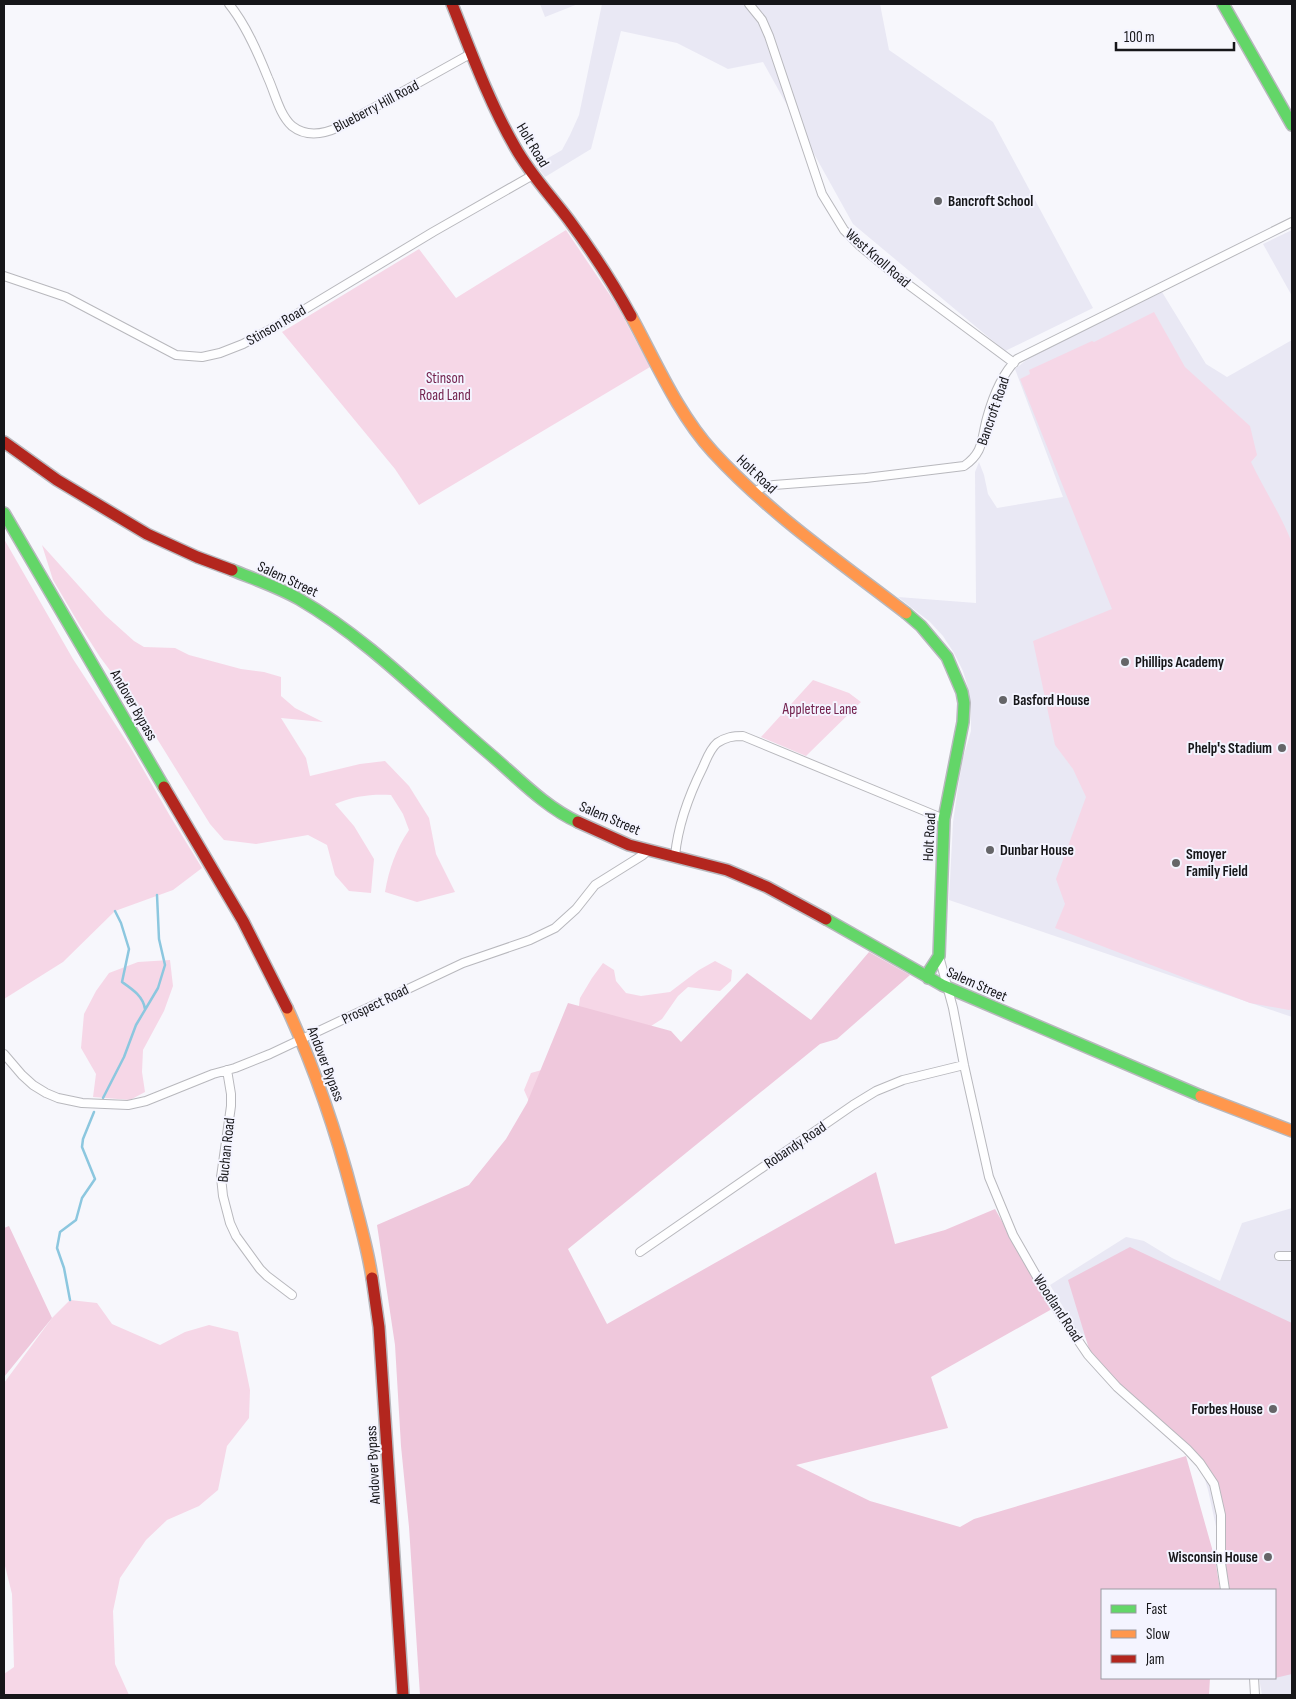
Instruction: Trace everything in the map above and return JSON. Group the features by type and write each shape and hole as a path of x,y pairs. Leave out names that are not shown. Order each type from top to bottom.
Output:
{"street":[{"name":"Blueberry Hill Road","path":"229,4 256,50 284,116 296,129 310,133 324,133 339,127 472,53"},
{"name":"Holt Road","path":"452,4 515,147 533,175 569,220 608,276 689,421 713,452 774,511 909,615 927,632 947,657 962,692 964,703 963,722 944,819 939,956 946,986"},
{"name":"West Knoll Road","path":"749,4 762,20 769,36 822,194 844,230 894,274 1014,363"},
{"path":"1223,4 1292,125"},
{"name":"Stinson Road","path":"4,276 66,297 176,355 202,357 220,353 243,344 282,323 433,232 533,175"},
{"name":"Bancroft Road","path":"755,492 764,487 774,485 875,477 964,466 975,458 979,451 987,417 1002,376 1017,359 1292,222"},
{"name":"Salem Street","path":"4,442 57,480 147,534 197,557 268,585 318,610 377,654 464,732 566,816 628,845 727,870 767,887 808,908 928,978 1176,1087 1292,1131"},
{"name":"Andover Bypass","path":"4,513 242,921 301,1039 338,1139 370,1264 379,1328 403,1695"},
{"path":"675,856 677,840 690,792 710,751 717,744 732,736 743,736 944,819"},
{"name":"Prospect Road","path":"4,1054 33,1085 52,1095 82,1103 136,1104 270,1054 463,963 530,940 555,928 576,909 595,885 649,850"},
{"name":"Holt Road","path":"928,978 930,970 939,956"},
{"name":"Woodland Road","path":"946,986 953,1008 964,1065 992,1185 1013,1235 1044,1288 1092,1360 1117,1387 1187,1449 1200,1463 1214,1484 1221,1515 1221,1563 1225,1589"},
{"name":"Robandy Road","path":"640,1252 852,1105 876,1091 903,1080 964,1065"},
{"name":"Buchan Road","path":"227,1070 231,1106 221,1177 222,1196 236,1236 251,1258 267,1276 292,1294"},
{"path":"1279,1256 1292,1256"},
{"path":"1254,1679 1255,1695"}],"shaded area":[{"path":"540,4 578,4 545,17"},
{"name":"Bancroft School","path":"602,4 880,4 889,50 993,122 1093,308 1005,351 853,224 763,62 728,69 677,43 621,31 591,149 545,177 536,165 562,150 579,115"},
{"path":"1292,230 1292,296 1263,244"},
{"name":"Phillips Academy","path":"1162,292 1206,364 1227,377 1292,340 1292,1017 949,900 953,822 963,758 971,731 969,691 963,671 943,636 930,622 898,597 976,603 975,472 979,462 988,494 997,508 1063,497 1015,369 1053,345"},
{"path":"869,952 910,975 837,1039 820,1044 568,1249 607,1324 876,1172 895,1244 945,1230 995,1209 1052,1309 931,1377 948,1428 796,1465 870,1501 960,1527 974,1519 1186,1456 1215,1559 1220,1589 1101,1589 1101,1679 1210,1679 1209,1695 420,1695 395,1345 377,1225 469,1185 506,1139 527,1103 568,1003 671,1031 681,1042 747,973 811,1020"},
{"path":"1292,1208 1292,1695 1262,1695 1259,1679 1276,1679 1276,1589 1230,1589 1208,1490 1197,1453 1075,1327 1050,1285 1126,1237 1144,1241 1172,1258 1220,1281 1242,1223"},
{"path":"9,1226 52,1318 4,1377 4,1228"},
{"path":"1130,1247 1292,1323 1292,1674 1276,1678 1276,1589 1226,1589 1221,1515 1214,1484 1200,1463 1106,1375 1089,1349 1068,1280"}],"green space":[{"name":"Stinson Road Land","path":"566,230 618,307 650,367 419,505 395,469 282,332 419,249 456,298"},
{"name":"Phillips Academy","path":"1154,312 1185,367 1250,426 1257,455 1251,462 1292,543 1292,1009 1289,1010 1250,1003 1055,928 1065,904 1056,879 1086,797 1073,769 1055,745 1033,641 1112,609 1020,379 1030,374 1029,370 1092,341 1094,342"},
{"path":"4,539 73,659 132,750 202,868 173,890 115,911 63,962 4,999"},
{"path":"42,545 105,615 134,641 144,647 175,648 189,655 241,669 264,672 281,677 281,696 295,708 323,722 281,718 306,758 310,776 360,764 385,761 409,786 429,818 436,854 455,892 417,902 385,892 400,844 409,830 403,814 391,795 363,796 335,804 354,826 374,859 371,893 349,891 335,875 327,845 308,835 256,844 224,840 210,824 138,708 100,657 79,624 53,580"},
{"name":"Appletree Lane","path":"813,680 849,693 861,702 806,756 761,737"},
{"path":"170,960 173,986 164,1011 143,1050 142,1072 145,1092 130,1100 93,1097 96,1074 81,1048 84,1014 96,991 109,973 138,962"},
{"path":"715,961 732,970 731,981 720,991 688,987 678,996 662,1019 634,1037 538,1122 524,1090 531,1073 556,1066 576,1027 580,998 603,963 614,970 616,981 626,993 641,996 670,992 699,970"},
{"path":"70,1300 97,1303 112,1324 160,1345 185,1332 209,1325 238,1332 250,1390 249,1418 227,1446 218,1490 199,1506 167,1520 146,1540 120,1578 113,1611 115,1664 129,1695 4,1695 4,1674 14,1667 12,1594 4,1562 4,1383 52,1318"}],"waterway":[{"path":"103,1098 124,1057 136,1025 158,988 165,965 159,939 157,895"},
{"path":"115,911 129,949 122,982 139,997 145,1009"},
{"path":"70,1300 64,1268 57,1248 60,1232 76,1220 82,1198 95,1179 82,1147 83,1139 94,1112"}],"traffic: fast":[{"path":"1223,4 1292,125"},
{"path":"4,513 164,787"},
{"path":"232,570 299,599 350,634 398,672 532,792 566,816 578,822"},
{"path":"906,613 921,626 947,657 962,692 964,703 963,722 944,819 939,956 930,970 928,978"},
{"path":"826,919 942,985 1201,1096"}],"traffic: slow":[{"path":"631,316 678,404 700,437 713,452 735,475 782,517 906,613"},
{"path":"287,1008 316,1077 332,1124 361,1226 372,1278"},
{"path":"1201,1096 1292,1131"}],"traffic: jam":[{"path":"452,4 489,95 515,147 534,176 586,243 610,279 631,316"},
{"path":"4,442 57,480 147,534 197,557 232,570"},
{"path":"164,787 243,921 287,1008"},
{"path":"578,822 629,845 727,870 767,887 826,919"},
{"path":"372,1278 379,1327 403,1695"}],"place":[{"name":"Bancroft School","path":"938,201"},
{"name":"Phillips Academy","path":"1125,662"},
{"name":"Basford House","path":"1003,700"},
{"name":"Phelp's Stadium","path":"1282,748"},
{"name":"Dunbar House","path":"990,850"},
{"name":"Smoyer Family Field","path":"1176,863"},
{"name":"Forbes House","path":"1273,1409"},
{"name":"Wisconsin House","path":"1268,1557"}]}
